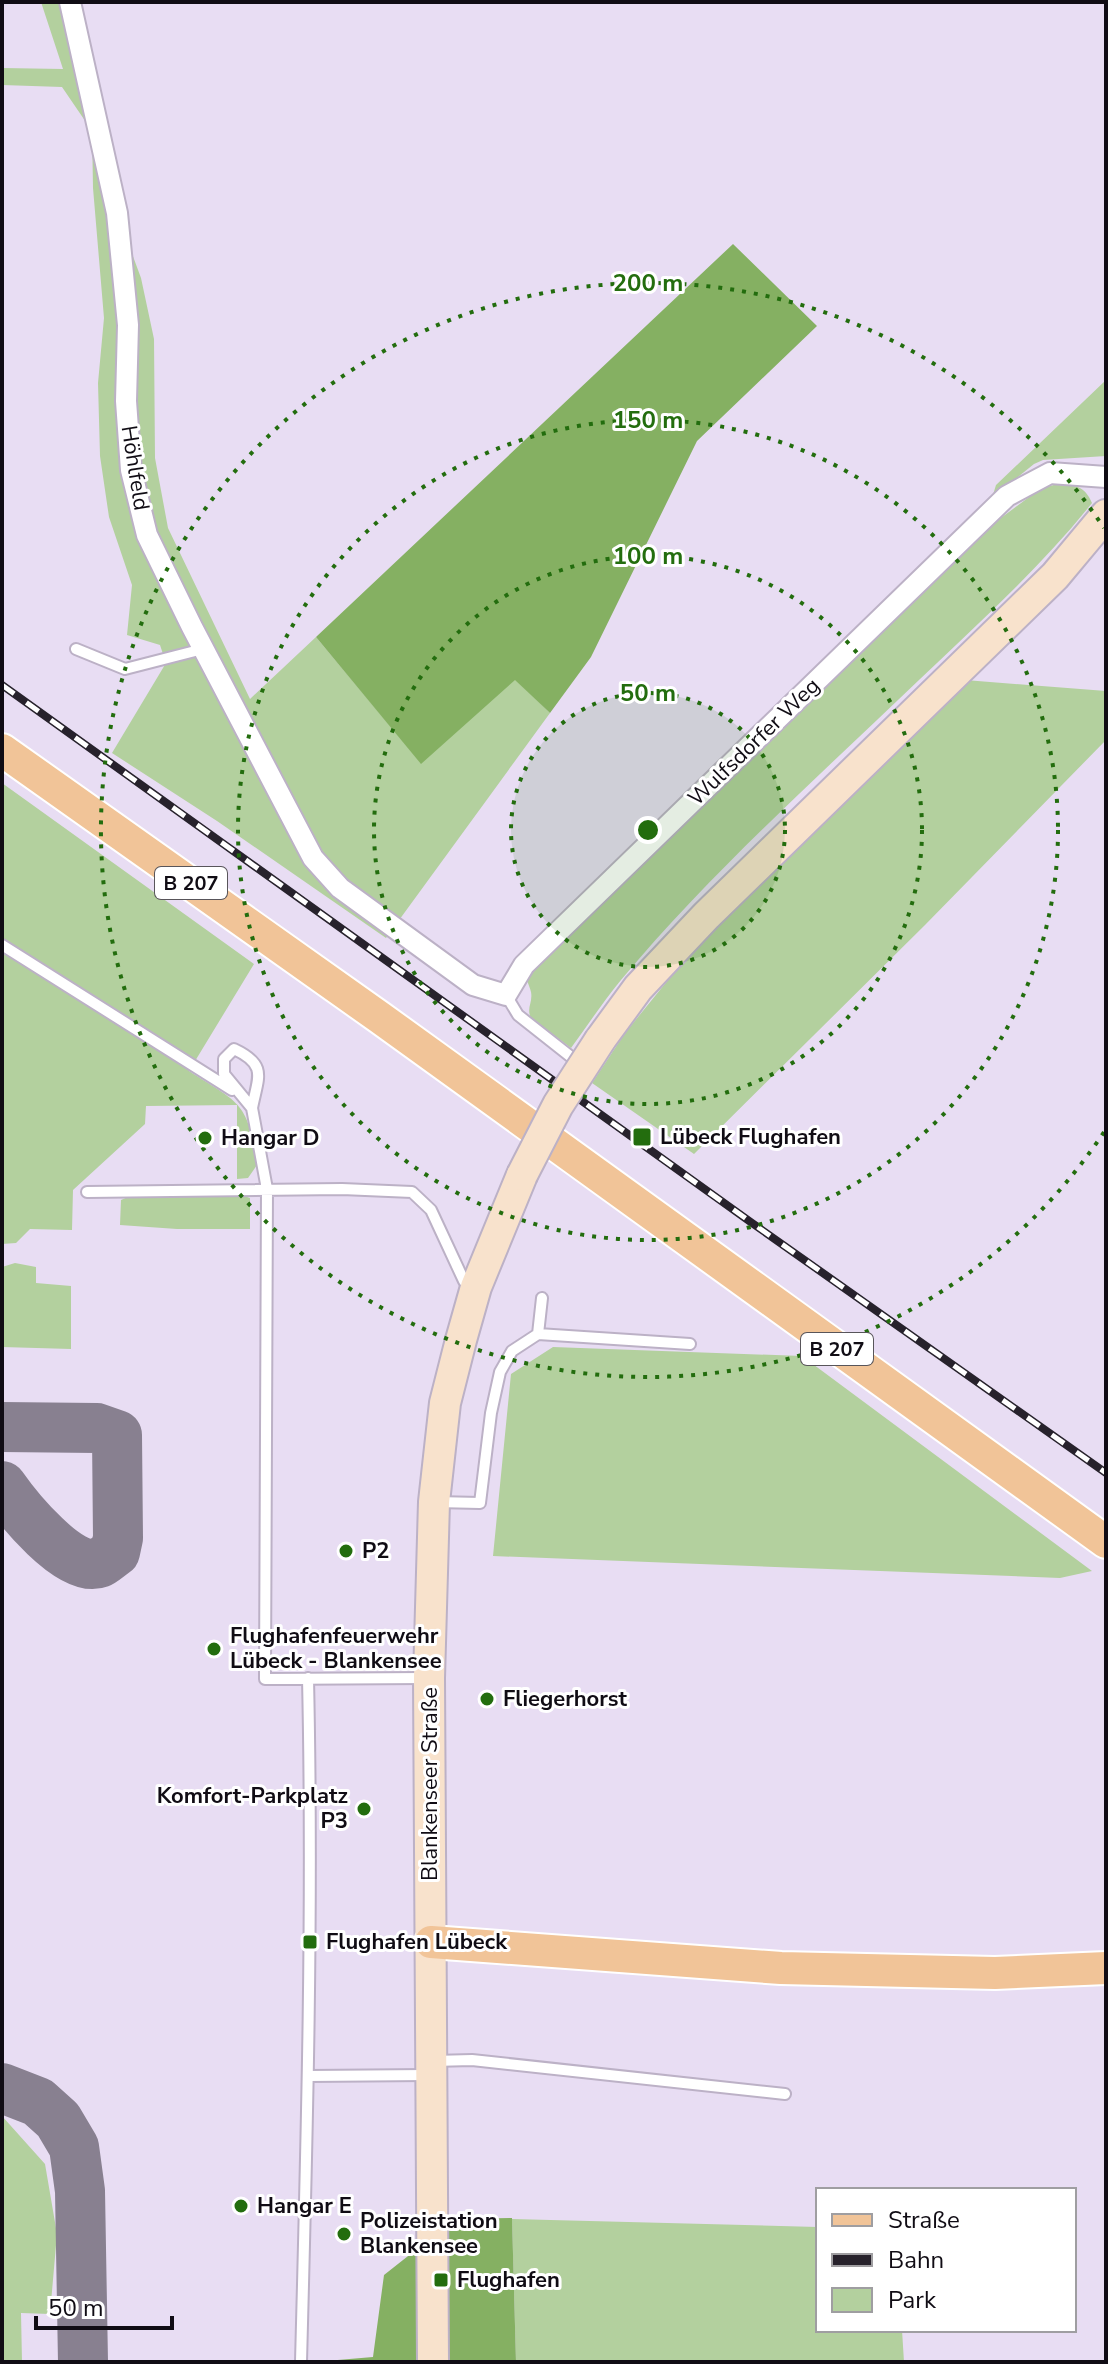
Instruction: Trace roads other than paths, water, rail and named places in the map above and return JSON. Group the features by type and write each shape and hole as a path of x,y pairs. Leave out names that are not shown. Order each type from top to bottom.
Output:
{"main road":[{"name":"B 207","path":"2,750 367,1008 1106,1542"},
{"path":"431,1942 781,1968 995,1973 1106,1968"}],"street":[{"name":"Höhlfeld","path":"70,2 117,213 128,325 126,401 131,470 147,535 313,858 340,888 473,985 506,995"},
{"name":"Wulfsdorfer Weg","path":"506,995 524,965 1007,496 1050,473 1106,477"},
{"name":"Blankenseer Straße","path":"433,2362 429,1678 434,1502 445,1403 476,1287 522,1175 558,1105 638,988 706,916 1055,576 1106,515"}],"lane":[{"path":"76,649 125,669 203,649"},
{"path":"2,945 241,1095"},
{"path":"506,995 518,1015 589,1071"},
{"path":"252,1108 224,1074 224,1059 234,1049 252,1057 259,1071 252,1108 267,1189 265,1679 429,1678"},
{"path":"87,1192 267,1189 412,1192 431,1210 464,1281 476,1287"},
{"path":"538,1334 542,1298"},
{"path":"434,1502 480,1503 491,1413 500,1372 512,1351 538,1334 690,1344"},
{"path":"301,2362 309,2076 311,1802 308,1678"},
{"path":"309,2076 433,2068 472,2060 785,2094"}],"railway":[{"path":"2,685 1106,1473"}],"place":[{"name":"Lübeck Flughafen","path":"642,1137"},
{"name":"Hangar D","path":"205,1138"},
{"name":"P2","path":"346,1551"},
{"name":"Flughafenfeuerwehr Lübeck - Blankensee","path":"214,1649"},
{"name":"Fliegerhorst","path":"487,1699"},
{"name":"Komfort-Parkplatz P3","path":"364,1809"},
{"name":"Flughafen Lübeck","path":"310,1942"},
{"name":"Hangar E","path":"241,2206"},
{"name":"Polizeistation Blankensee","path":"344,2234"},
{"name":"Flughafen","path":"441,2280"}]}
